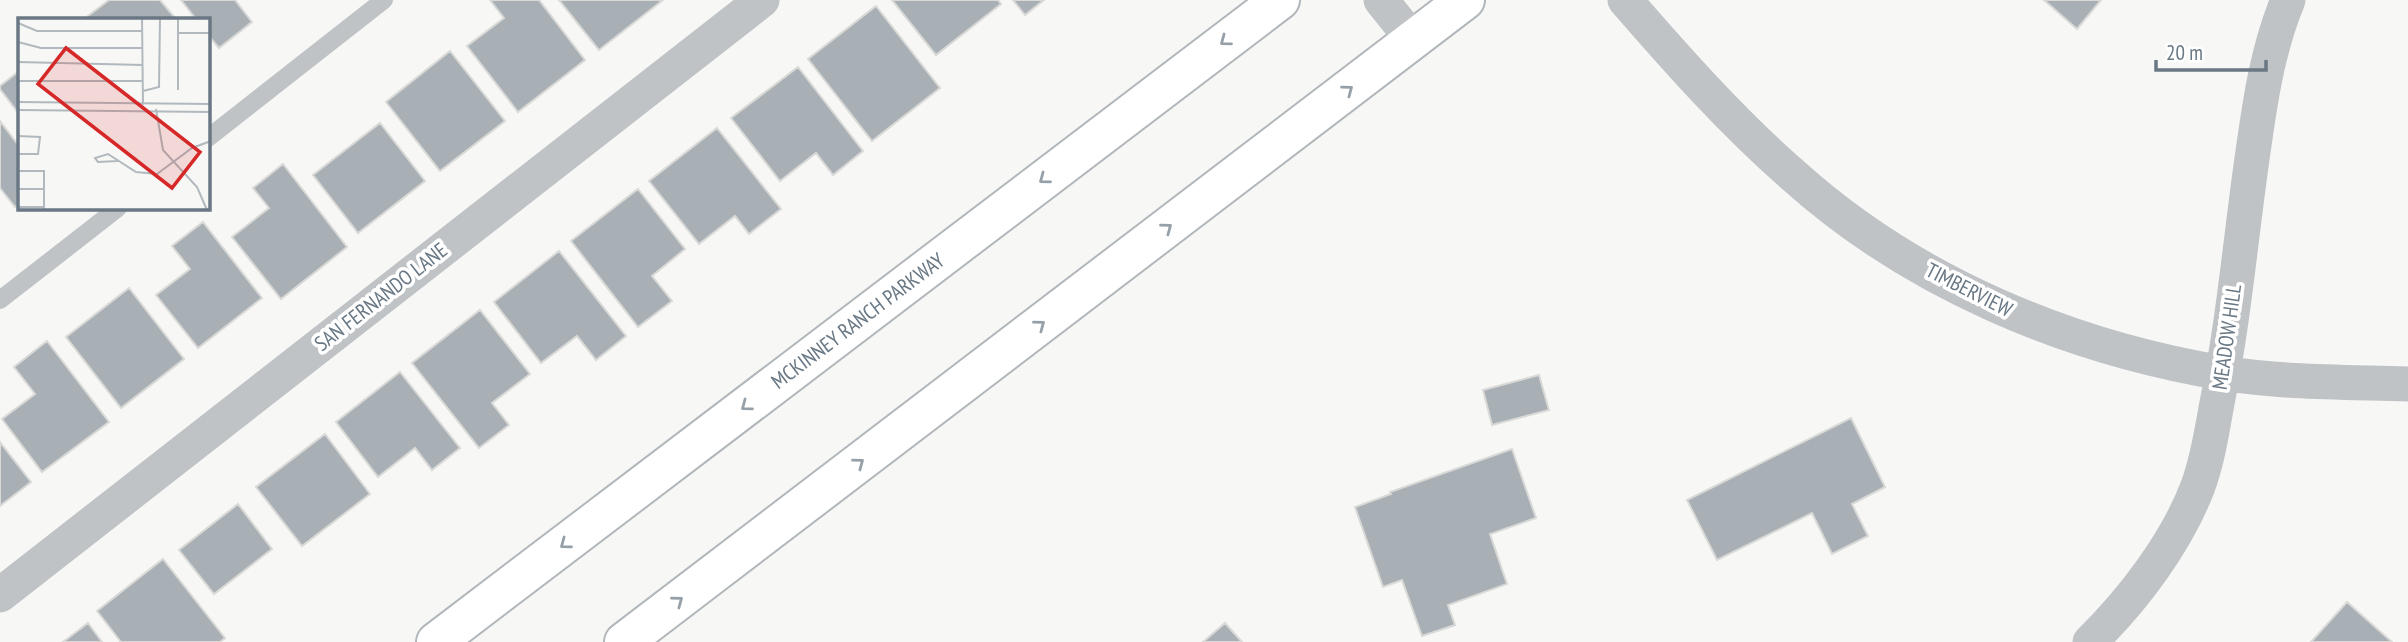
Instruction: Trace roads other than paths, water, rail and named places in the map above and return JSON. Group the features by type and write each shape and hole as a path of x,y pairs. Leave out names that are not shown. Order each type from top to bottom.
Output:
{"main road":[{"name":"MCKINNEY RANCH PARKWAY","path":"436,642 1280,0"},
{"path":"624,642 1465,0"}],"street":[{"name":"SAN FERNANDO LANE","path":"0,595 762,0"},
{"path":"1381,0 1413,40"},
{"name":"TIMBERVIEW","path":"1625,0 1720,103 1794,177 1895,251 1972,293 2061,331 2113,348 2223,373 2287,380 2408,384"},
{"name":"MEADOW HILL","path":"2090,642 2137,590 2155,565 2187,511 2206,463 2223,373 2263,83 2280,19 2288,0"}],"lane":[{"path":"210,136 384,0"},
{"path":"0,300 115,210"}]}
